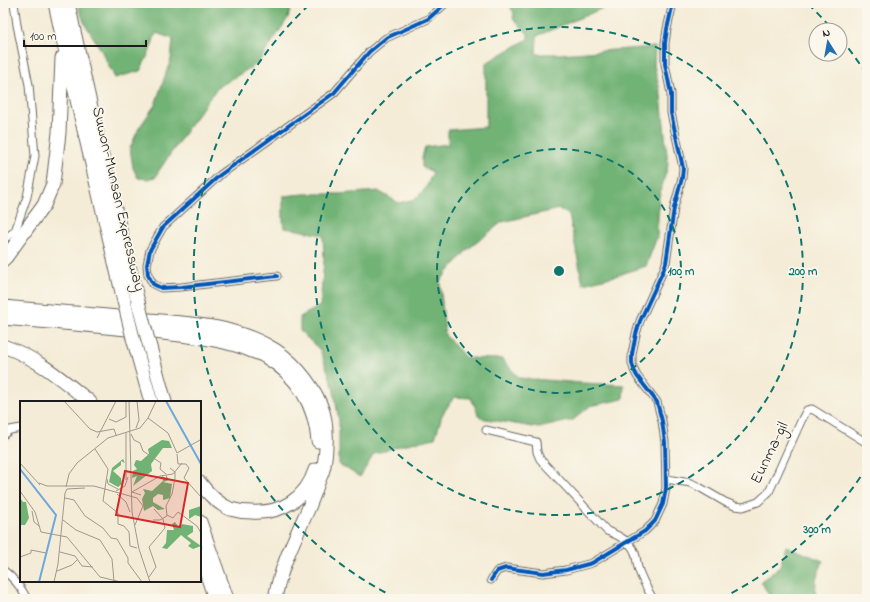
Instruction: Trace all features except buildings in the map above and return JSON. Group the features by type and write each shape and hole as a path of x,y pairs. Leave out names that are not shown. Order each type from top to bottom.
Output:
{"highway":[{"name":"Suwon-Munsan Expressway","path":"55,3 124,301 152,401"},
{"name":"Suwon-Munsan Expressway","path":"68,3 119,230 165,401"},
{"path":"3,260 44,205 54,184 59,132 63,40"},
{"path":"3,307 188,323 223,329 269,346 300,371 313,388 322,407 325,423 326,445 324,468 314,497 292,542 277,586 275,599"},
{"path":"3,318 117,328 222,341 265,356 282,369 296,382 305,395 313,411 317,428 319,446 317,462 312,478 305,490 294,501 280,508 267,512 255,513 231,509 218,502 201,484"},
{"path":"3,346 14,350 42,366 69,384 89,401"},
{"path":"201,525 227,599"},
{"path":"201,557 215,599"},
{"path":"201,580 209,599"}],"street":[{"path":"3,240 14,231 27,197 35,156 29,85 14,3"},
{"path":"277,276 161,288 153,284 148,275 147,265 150,250 163,227 220,175 334,93 369,52 386,38 428,19 446,3"},
{"path":"491,580 497,571 506,568 543,573 566,570 592,563 645,532 655,521 663,504 666,488 665,442 660,411 657,402 634,370 632,354 640,321 666,263 674,208 682,178 683,168 671,113 670,94 665,64 665,43 673,3"},
{"name":"Eunma-gil","path":"666,479 691,483 735,506 758,502 769,492 802,419 807,410 812,409 867,443"},
{"path":"3,435 10,430 20,428"},
{"path":"486,430 536,442 536,452 540,459 607,530 619,535 628,542 635,552 644,584 653,599"},
{"path":"3,570 17,582 27,599"}],"green space":[{"path":"77,3 292,3 288,18 258,63 217,88 156,177 147,179 138,178 133,168 130,148 139,128 155,105 171,59 173,39 156,33 149,53 140,71 115,78 101,50 84,22"},
{"path":"508,3 607,3 608,6 537,36 536,54 560,54 655,47 654,65 661,95 668,165 659,197 657,237 646,266 583,284 569,215 559,209 502,222 467,250 440,281 445,335 466,358 502,359 519,378 624,385 623,399 590,406 573,420 539,428 480,418 471,398 454,397 442,415 435,438 402,445 374,454 360,477 339,464 339,421 333,386 320,350 300,331 300,317 320,306 324,261 323,235 284,228 283,196 378,191 399,203 415,199 426,188 433,172 422,167 422,157 425,147 448,144 448,130 486,127 486,63 528,39 528,34 513,18 514,13"},
{"path":"786,546 823,561 816,579 816,599 771,599 761,581 780,567"}],"cycle path":[{"path":"277,276 161,288 153,284 148,275 147,265 150,250 163,227 220,175 334,93 369,52 386,38 428,19 446,3"},
{"path":"491,580 497,571 506,568 543,573 566,570 592,563 645,531 655,521 663,504 666,488 665,442 662,421 657,402 634,370 632,354 640,321 666,263 674,208 682,178 683,168 671,113 671,94 665,64 665,43 673,3"}]}
